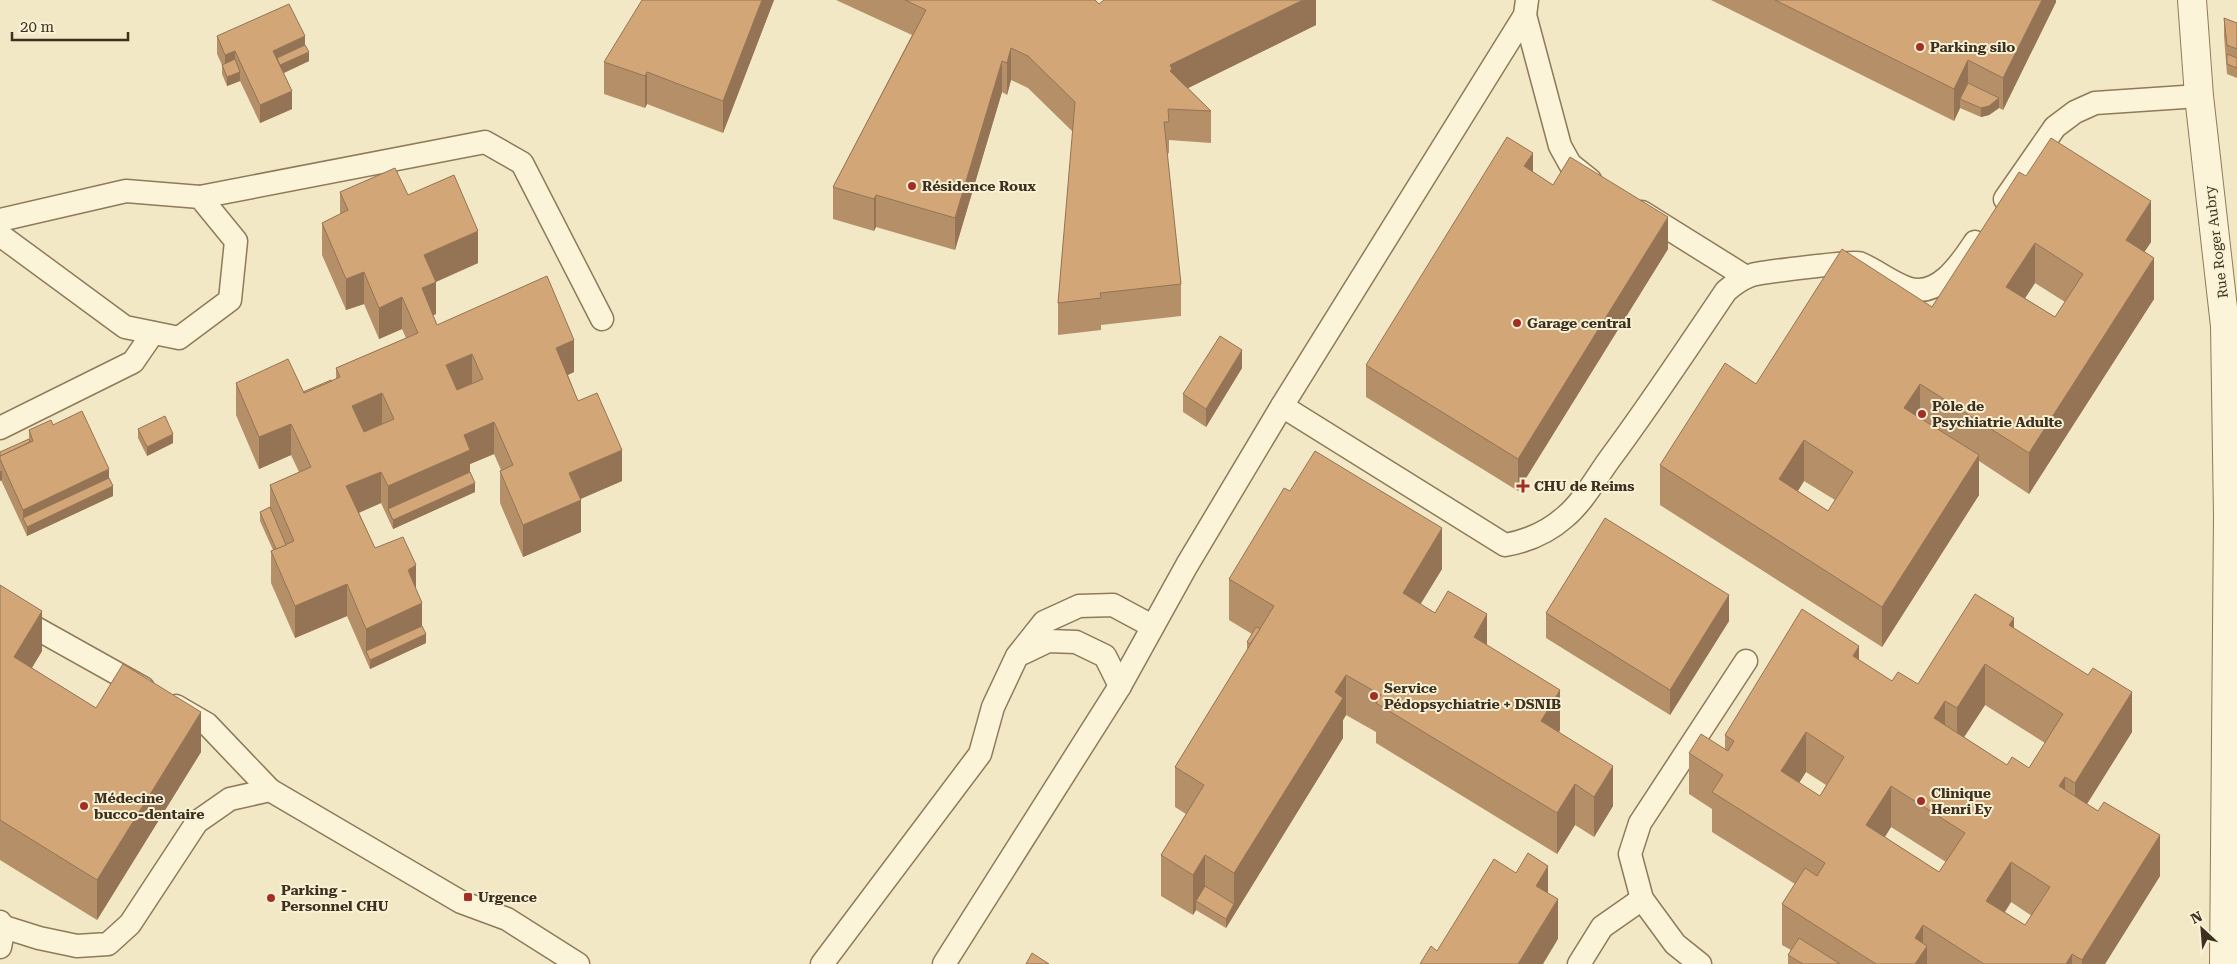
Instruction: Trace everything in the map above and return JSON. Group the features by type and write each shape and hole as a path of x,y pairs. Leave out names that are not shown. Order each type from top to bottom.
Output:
{"street":[{"name":"Rue Roger Aubry","path":"2192,0 2198,96 2225,326 2232,556 2224,964"}],"lane":[{"path":"1526,7 1560,146 1570,164 1614,195 1746,277"},
{"path":"944,964 1120,686 1152,626 1282,406 1526,7"},
{"path":"1282,406 1504,545 1527,541 1567,516 1632,428 1726,291 1746,277 1762,273 1857,262 1907,288 1917,290 1931,286 1946,278 1958,267 2054,126 2075,112 2095,103 2198,96"},
{"path":"0,220 126,191 200,197 485,142 522,163 602,319"},
{"path":"0,235 125,327 179,338 230,300 236,241 200,197"},
{"path":"0,428 133,362 153,333"},
{"path":"822,964 980,754 993,707 1017,656 1044,622 1079,606 1113,605 1152,626"},
{"path":"0,608 207,724 270,790 461,902 507,919 578,964"},
{"path":"1017,656 1048,641 1076,642 1105,656 1120,686"},
{"path":"1700,964 1675,944 1642,899 1630,854 1640,823 1746,661"},
{"path":"1,932 77,946 108,944 130,924 197,822 230,799 270,790"},
{"path":"1579,964 1602,927 1642,899"}],"building":[{"path":"642,0 762,0 723,101 647,72 645,76 604,62"},
{"name":"Résidence Roux","path":"905,0 1095,0 1099,4 1104,0 1303,0 1170,65 1172,69 1170,71 1211,111 1168,109 1169,122 1164,122 1181,284 1100,293 1101,298 1058,303 1075,102 1028,56 1011,48 1007,63 1002,61 955,218 876,195 874,199 833,187 926,10"},
{"path":"1775,0 2042,0 2003,78 1968,60 1954,89"},
{"path":"289,4 305,36 273,51 292,91 260,105 235,51 225,55 217,36"},
{"path":"2224,18 2237,23 2237,49 2227,45"},
{"path":"305,45 309,52 280,65 277,58"},
{"path":"2227,54 2237,58 2237,68 2227,64"},
{"path":"235,59 240,72 227,77 222,65"},
{"path":"1968,83 1999,98 1989,106 1981,108 1960,99"},
{"name":"Garage central","path":"1507,137 1533,153 1524,166 1553,185 1570,157 1668,217 1518,459 1366,365"},
{"name":"Pôle de Psychiatrie Adulte","path":"2051,138 2151,201 2126,240 2154,258 2029,453 1920,384 1904,408 1979,455 1882,607 1660,465 1725,363 1756,384 1842,249 1932,307 2019,172 2026,176","holes":["2035,243 2083,274 2055,317 2006,287","1804,440 1853,472 1828,511 1779,479"]},
{"path":"395,168 408,195 454,175 478,231 424,255 436,282 422,288 437,325 547,276 574,340 556,348 578,401 597,393 622,450 569,473 581,500 523,525 500,471 513,465 494,422 464,435 470,450 388,486 381,472 346,486 375,548 403,537 416,565 408,570 422,603 366,629 347,584 295,606 271,551 294,541 270,485 311,467 291,424 259,437 236,383 288,359 304,393 340,377 336,368 418,333 402,297 379,308 364,272 346,279 322,223 348,210 340,192","holes":["472,354 483,379 457,390 446,365","382,393 394,419 364,432 352,406"]},
{"path":"1220,336 1242,350 1206,409 1183,394"},
{"path":"331,380 332,381 303,392"},
{"path":"82,411 109,469 23,510 0,456 33,441 29,430 51,420 53,425"},
{"path":"165,416 173,434 147,447 138,429"},
{"path":"29,439 30,442 0,456 0,452"},
{"name":"Service Pédopsychiatrie + DSNIB","path":"1315,451 1442,528 1403,593 1435,613 1448,591 1487,614 1474,637 1560,690 1541,721 1613,766 1594,797 1575,784 1557,813 1376,703 1381,695 1346,675 1335,692 1343,698 1234,873 1205,855 1193,875 1161,855 1204,785 1175,767 1274,606 1229,579 1284,488 1290,491"},
{"path":"470,472 475,483 393,520 388,509"},
{"path":"109,478 113,486 27,527 23,518"},
{"path":"270,507 286,545 276,549 260,512"},
{"path":"1605,518 1729,595 1670,690 1546,613"},
{"name":"Médecine bucco-dentaire","path":"0,585 42,611 14,657 96,708 123,664 201,712 97,880 0,820"},
{"name":"Clinique Henri Ey","path":"1975,594 2014,618 2009,625 2088,675 2093,668 2132,692 2075,783 2065,777 2059,786 2098,811 2104,802 2160,835 2082,960 2072,954 2066,964 1984,964 1923,925 1915,938 1927,946 1915,964 1876,964 1782,904 1805,868 1817,876 1825,863 1712,792 1723,775 1689,753 1701,734 1728,751 1734,741 1725,735 1802,609 1859,646 1853,656 1892,681 1898,672 1918,684","holes":["1985,664 2063,714 2029,768 2012,757 2007,765 1934,718 1945,701 1957,708","1806,732 1844,757 1820,796 1781,771","1891,786 1965,833 1939,872 1866,825","2011,862 2050,887 2025,925 1986,901"]},
{"path":"422,626 426,634 370,660 366,651"},
{"path":"1256,627 1260,629 1250,644 1247,642"},
{"path":"1528,853 1548,866 1536,886 1558,899 1518,964 1420,964 1431,946 1437,951 1494,859 1516,873"},
{"path":"1205,886 1234,904 1226,919 1196,901"},
{"path":"1799,938 1840,964 1803,964 1788,955"},
{"path":"1032,953 1049,964 1026,964"}],"place":[{"name":"Parking silo","path":"1920,47"},
{"name":"Résidence Roux","path":"912,186"},
{"name":"Garage central","path":"1517,323"},
{"name":"Pôle de Psychiatrie Adulte","path":"1922,414"},
{"name":"CHU de Reims","path":"1523,486"},
{"name":"Service Pédopsychiatrie + DSNIB","path":"1374,696"},
{"name":"Clinique Henri Ey","path":"1921,801"},
{"name":"Médecine bucco-dentaire","path":"84,806"},
{"name":"Urgence","path":"468,897"},
{"name":"Parking - Personnel CHU","path":"271,898"}]}
